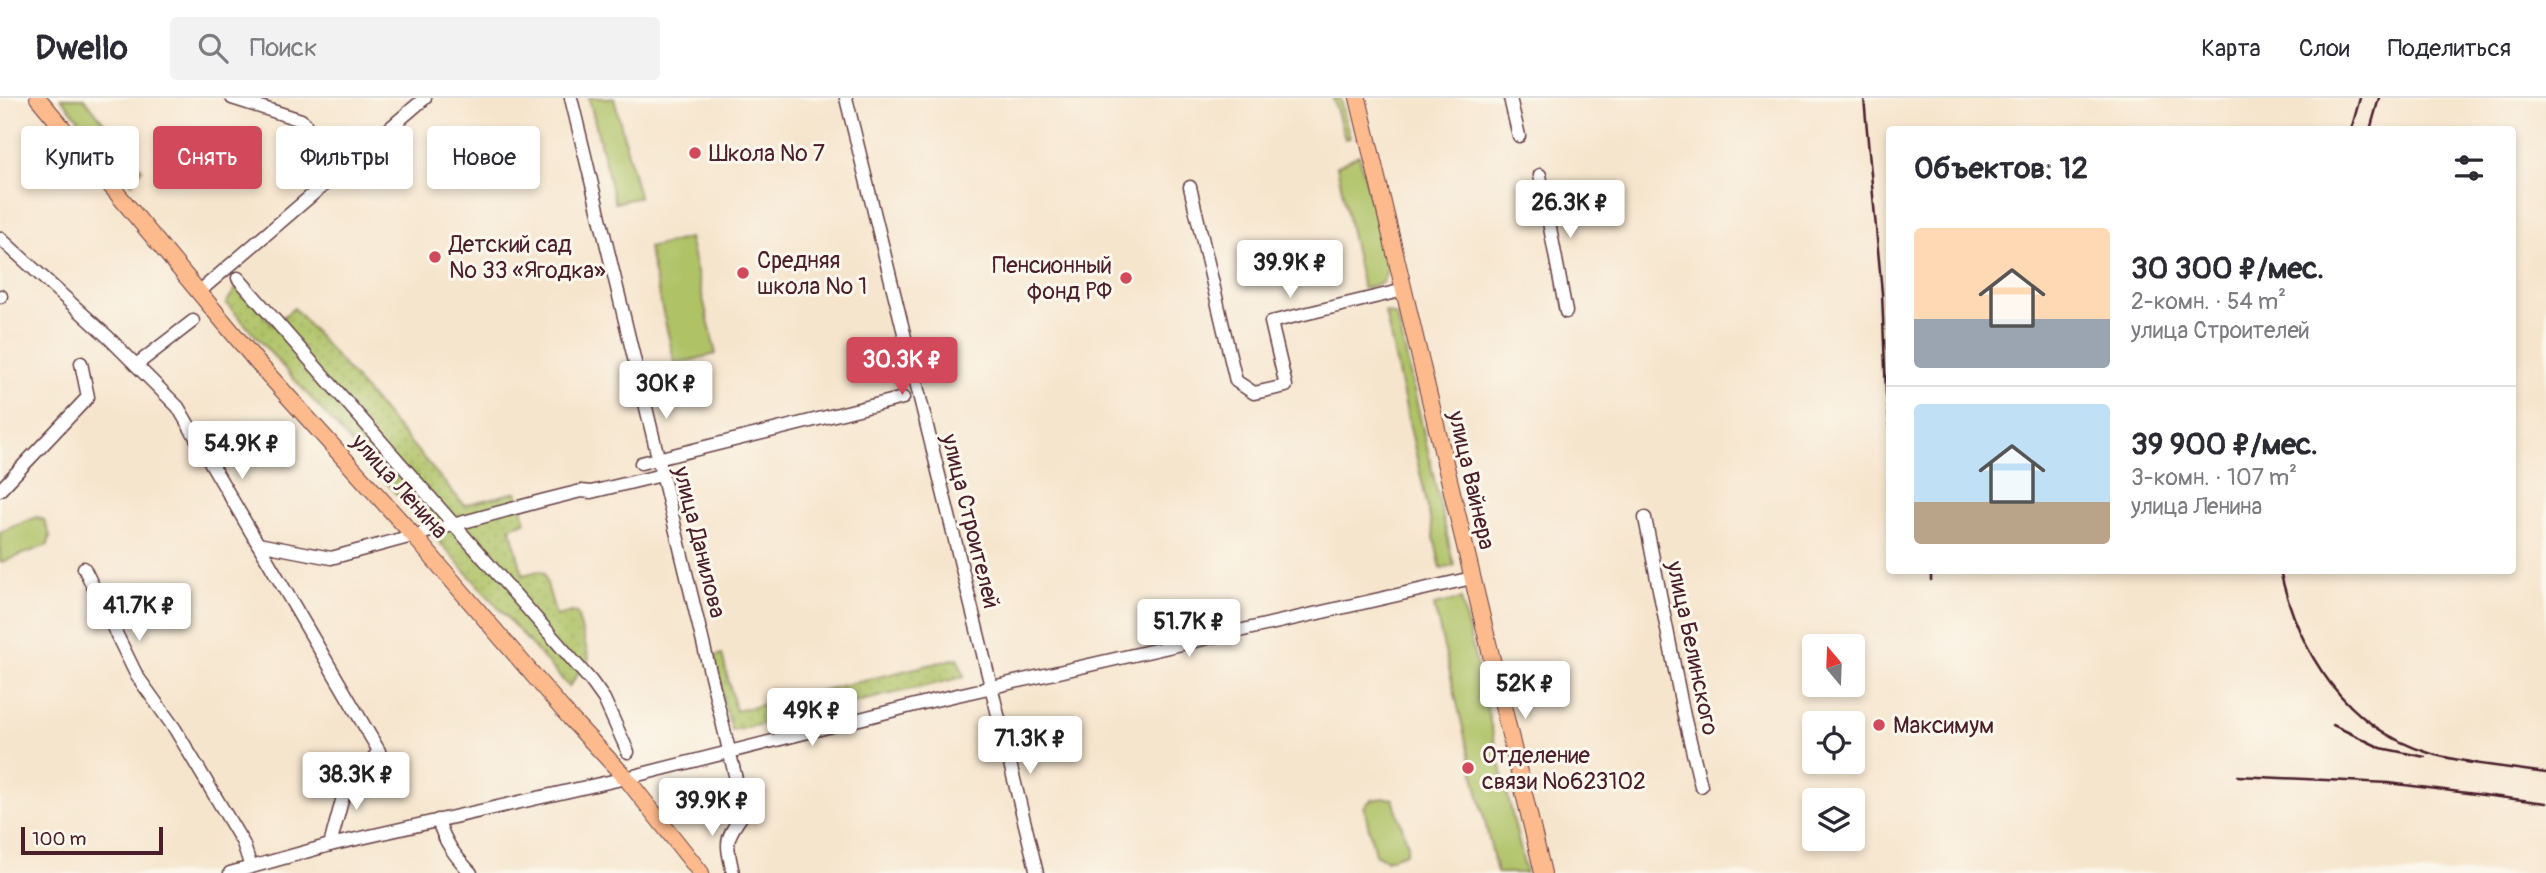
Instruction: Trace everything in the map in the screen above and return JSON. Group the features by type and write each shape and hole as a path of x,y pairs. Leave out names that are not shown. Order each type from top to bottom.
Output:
{"main road":[{"name":"улица Ленина","path":"38,98 200,291 210,307 414,536 570,718 626,778 701,873"},
{"name":"улица Вайнера","path":"1358,98 1543,873"}],"street":[{"path":"232,98 302,120 306,126"},
{"path":"393,126 425,98"},
{"name":"улица Данилова","path":"571,98 743,814 729,833 727,851 733,873"},
{"name":"улица Строителей","path":"846,98 1037,873"},
{"path":"1510,98 1518,136"},
{"path":"1540,175 1566,312"},
{"path":"1190,187 1236,381 1254,393 1286,386 1271,322 1404,290"},
{"path":"200,291 319,189"},
{"path":"0,238 178,407 379,751 344,793 330,845"},
{"path":"238,278 591,681 604,699 628,752"},
{"path":"136,366 193,321"},
{"path":"0,490 88,397 81,363"},
{"path":"258,544 331,558 541,501 581,491 591,492 660,465 903,398"},
{"path":"641,463 660,465 920,400"},
{"name":"улица Белинского","path":"1645,518 1684,716 1701,786"},
{"path":"84,568 137,676 176,729 243,843 251,867"},
{"path":"230,873 330,845 626,778 992,687 1472,578"},
{"path":"438,820 453,854 471,873"}],"green space":[{"path":"61,98 84,98 107,126 84,126"},
{"path":"589,98 614,98 639,197 615,203"},
{"path":"1333,98 1340,98 1350,138 1345,139"},
{"path":"1359,155 1388,266 1383,282 1363,289 1337,166"},
{"path":"689,238 716,354 675,364 648,248"},
{"path":"238,286 273,325 294,308 464,505 517,492 526,522 510,527 523,575 539,571 544,573 556,616 577,613 589,658 569,687 226,303"},
{"path":"1385,312 1397,316 1454,566 1441,569"},
{"path":"37,517 44,520 50,535 48,545 0,561 0,532"},
{"path":"1461,599 1526,873 1497,873 1434,605"},
{"path":"722,654 736,711 958,658 964,677 732,731 711,657"},
{"path":"1393,799 1408,845 1406,853 1386,860 1375,854 1364,807 1371,800"}],"railway":[{"path":"1864,98 1882,293 1886,393"},
{"path":"2352,126 2360,98"},
{"path":"2371,126 2379,98"},
{"path":"1931,574 1931,580"},
{"path":"2281,574 2299,630 2313,657 2350,705 2373,725 2399,741 2435,755 2476,763"},
{"path":"2333,725 2381,748 2425,757"},
{"path":"2466,762 2546,773"},
{"path":"2238,776 2389,783 2546,803"}],"place":[{"name":"Школа № 7","path":"695,153"},
{"name":"Детский сад № 33 «Ягодка»","path":"435,257"},
{"name":"Средняя школа № 1","path":"743,273"},
{"name":"Пенсионный фонд РФ","path":"1126,278"},
{"name":"Максимум","path":"1879,725"},
{"name":"Отделение связи №623102","path":"1468,768"}]}
